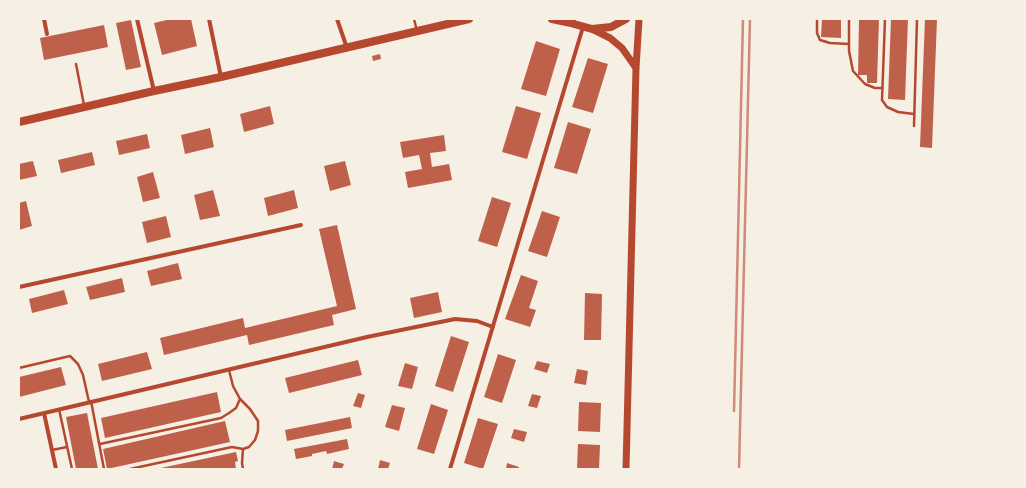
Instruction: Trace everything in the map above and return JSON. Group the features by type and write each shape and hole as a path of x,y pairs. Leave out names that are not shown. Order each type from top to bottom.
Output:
{"main road":[{"path":"19,122 221,77 469,19"},
{"path":"552,19 574,24"},
{"path":"566,19 583,28 592,29 611,27 626,19"}],"street":[{"path":"44,19 47,34"},
{"path":"138,19 154,91"},
{"path":"209,19 221,77"},
{"path":"337,19 347,48"},
{"path":"626,469 636,68 639,19"},
{"path":"450,469 583,28"},
{"path":"592,29 610,38 622,48 636,68"},
{"path":"19,287 301,225"},
{"path":"19,419 366,337 455,319 477,321 493,327"},
{"path":"44,413 56,469"}],"lane":[{"path":"414,19 417,31"},
{"path":"817,19 817,33 820,40 830,43 849,44"},
{"path":"849,19 849,51 853,71 865,84 875,88 882,88"},
{"path":"885,19 882,100 887,107 898,112 914,114"},
{"path":"914,126 917,19"},
{"path":"76,64 84,107"},
{"path":"19,368 70,356 78,364 83,375 90,402 104,469"},
{"path":"130,469 232,447 243,449 249,447 255,440 258,431 258,421 250,409 240,399 233,386 229,369"},
{"path":"100,444 221,418 236,408 240,399"},
{"path":"59,409 72,469"},
{"path":"52,450 67,447"},
{"path":"243,449 243,469"}],"building":[{"path":"171,19 191,19 197,46 162,55 154,23"},
{"path":"822,19 841,19 841,38 821,37"},
{"path":"859,19 879,19 877,83 867,83 867,75 858,75"},
{"path":"891,19 908,19 905,100 888,99"},
{"path":"925,19 937,19 932,148 920,147"},
{"path":"131,20 141,67 126,70 116,23"},
{"path":"104,25 108,47 44,60 40,38"},
{"path":"536,41 560,49 546,96 521,89"},
{"path":"380,54 381,59 373,61 372,56"},
{"path":"588,58 608,64 593,113 572,107"},
{"path":"270,106 274,124 244,132 240,114"},
{"path":"516,106 541,113 527,159 502,152"},
{"path":"568,122 591,129 577,174 554,168"},
{"path":"210,128 214,147 185,154 181,135"},
{"path":"147,134 150,148 119,155 116,141"},
{"path":"444,135 446,151 430,153 432,167 449,164 452,180 408,188 405,172 422,169 419,155 403,158 400,142"},
{"path":"92,152 95,165 61,173 58,160"},
{"path":"33,161 37,176 19,180 19,164"},
{"path":"345,161 351,185 330,191 324,166"},
{"path":"153,172 160,198 143,202 137,177"},
{"path":"213,190 220,216 200,220 194,195"},
{"path":"294,190 298,208 268,216 264,198"},
{"path":"492,197 511,203 497,247 478,241"},
{"path":"26,201 32,226 19,230 19,203"},
{"path":"542,211 560,217 547,257 528,251"},
{"path":"166,216 171,237 147,243 142,222"},
{"path":"337,225 356,309 332,315 334,325 249,345 247,335 164,355 160,338 243,318 245,328 337,306 319,229"},
{"path":"178,263 182,279 151,286 147,271"},
{"path":"521,275 538,281 529,308 536,310 530,327 505,319"},
{"path":"122,278 125,292 90,300 86,287"},
{"path":"64,290 68,304 32,313 29,299"},
{"path":"438,292 442,312 414,318 410,298"},
{"path":"585,293 602,294 601,340 584,340"},
{"path":"451,336 469,342 453,392 435,386"},
{"path":"147,352 152,369 102,381 98,364"},
{"path":"498,354 516,360 502,403 484,397"},
{"path":"358,360 362,375 289,393 285,378"},
{"path":"537,361 550,364 547,373 534,369"},
{"path":"405,363 418,367 412,389 398,386"},
{"path":"61,367 66,385 19,397 19,377"},
{"path":"577,369 588,371 586,385 574,383"},
{"path":"217,392 221,412 105,438 101,418"},
{"path":"358,393 365,395 361,408 353,406"},
{"path":"532,394 541,396 537,408 528,406"},
{"path":"579,402 601,403 600,432 578,431"},
{"path":"431,404 448,410 434,454 417,449"},
{"path":"392,405 405,408 399,431 385,427"},
{"path":"87,413 98,469 76,469 66,417"},
{"path":"350,417 352,428 287,441 285,430"},
{"path":"478,418 498,424 483,469 464,463"},
{"path":"225,421 230,442 107,469 103,449"},
{"path":"514,429 527,432 524,442 511,438"},
{"path":"347,439 349,449 327,454 326,451 312,454 312,456 296,459 294,449"},
{"path":"578,444 600,445 599,469 577,469"},
{"path":"236,452 238,461 235,462 236,469 156,469"},
{"path":"380,460 390,463 388,469 378,469"},
{"path":"334,461 344,464 342,469 332,469"},
{"path":"507,463 519,467 519,469 506,469"}],"railway":[{"path":"734,411 743,19"},
{"path":"739,469 750,19"}]}
